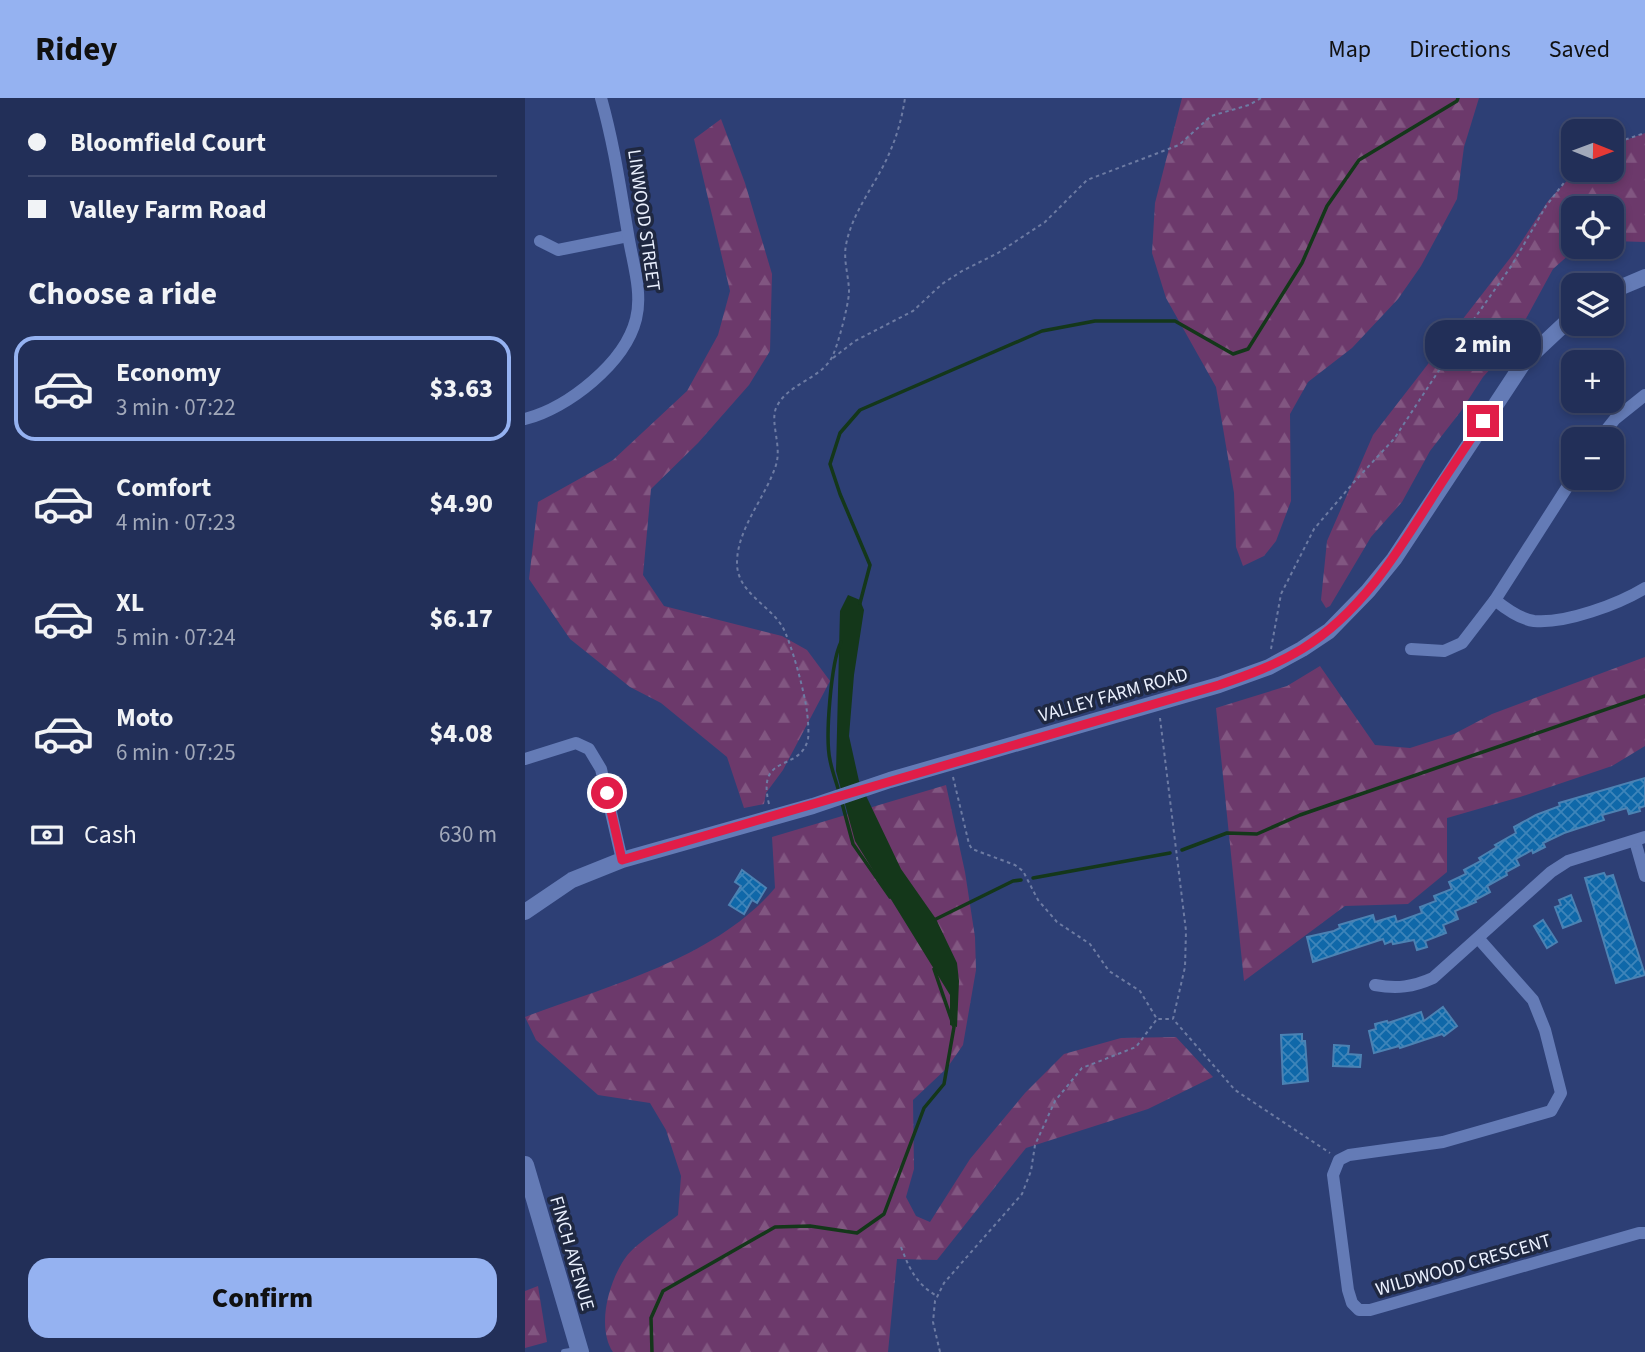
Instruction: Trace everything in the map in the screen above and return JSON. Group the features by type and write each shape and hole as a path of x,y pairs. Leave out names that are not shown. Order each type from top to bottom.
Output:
{"main road":[{"name":"FINCH AVENUE","path":"525,1165 574,1351"}],"street":[{"name":"LINWOOD STREET","path":"525,419 565,403 613,362 629,340 637,317 638,291 614,145 601,98"},
{"path":"540,241 558,250 628,236"},
{"path":"1624,286 1645,277"},
{"name":"VALLEY FARM ROAD","path":"525,912 572,880 622,860 1219,685 1269,667 1302,649 1329,631 1368,591 1394,559 1524,362 1561,327"},
{"path":"1609,427 1645,396"},
{"path":"1411,649 1444,651 1462,643 1495,600 1565,490"},
{"path":"1495,600 1509,612 1533,621 1563,618 1629,597 1645,588"},
{"path":"525,759 576,743 589,749 601,769 622,860"},
{"path":"1375,985 1392,988 1415,986 1433,978 1551,872 1568,861 1640,839 1645,876"},
{"path":"1339,1160 1349,1155 1443,1142 1551,1111 1557,1102 1561,1093 1545,1030 1533,1000 1478,938"},
{"name":"WILDWOOD CRESCENT","path":"1339,1160 1333,1175 1346,1278 1352,1303 1359,1310 1370,1310 1645,1233"}],"path":[{"path":"832,358 849,293 845,248 850,229 889,154 900,124 905,98"},
{"path":"772,818 765,788 767,778 772,769 799,754 808,739 807,710 782,625 745,589 737,567 737,547 776,466 779,449 775,410 784,396 855,341 913,311 942,284 1045,222 1087,180 1179,145 1211,116 1249,105 1261,98"},
{"path":"1624,140 1645,133"},
{"path":"1269,667 1281,594 1314,528 1394,439 1512,265 1546,206 1565,182"},
{"path":"1157,703 1186,931 1185,967 1173,1018"},
{"path":"954,777 968,844 972,849 1015,864 1023,871 1038,900 1057,922 1090,944 1109,971 1140,992 1157,1019"},
{"path":"940,1352 933,1322 938,1296 944,1283 1021,1194 1031,1171 1035,1145 1055,1101 1082,1068 1136,1047 1157,1019 1173,1018"},
{"path":"1173,1018 1235,1090 1339,1160"},
{"path":"901,1247 912,1274 927,1290 938,1296"}],"green space":[{"path":"1182,98 1479,98 1464,147 1457,199 1421,266 1398,299 1352,348 1308,382 1290,414 1291,501 1276,541 1264,556 1243,566 1236,547 1234,493 1216,387 1166,298 1152,253 1155,203"},
{"path":"721,119 745,183 772,274 770,351 749,385 698,443 651,489 643,575 664,606 782,636 807,650 830,681 783,770 766,793 764,804 744,808 727,757 661,703 630,687 570,639 529,579 538,502 613,460 687,391 718,335 730,291 694,139"},
{"path":"1645,133 1645,242 1624,241 1624,196 1561,196 1561,259 1564,259 1553,269 1511,346 1483,377 1430,451 1402,502 1371,537 1330,606 1326,608 1321,600 1327,541 1373,435 1514,253 1548,201 1566,182 1624,182 1624,141"},
{"path":"1645,657 1645,746 1612,766 1447,818 1447,872 1408,904 1345,906 1244,981 1216,708 1287,686 1320,666 1375,745 1410,748 1454,734 1492,714"},
{"path":"946,785 965,872 975,937 976,970 963,1045 947,1068 913,1100 914,1169 906,1197 916,1216 930,1222 970,1159 1025,1093 1064,1054 1121,1038 1176,1037 1213,1077 1148,1109 1026,1148 937,1260 897,1259 888,1352 613,1352 605,1330 605,1317 614,1278 630,1252 678,1215 681,1176 666,1130 650,1103 598,1095 536,1040 525,1017 659,967 723,933 751,912 775,888 772,837"},
{"path":"538,1286 547,1342 525,1348 525,1291"}],"shaded area":[{"path":"848,595 860,600 864,610 854,675 849,736 859,781 901,869 936,919 957,963 957,1027 950,1025 950,995 855,841 836,771 840,611"}],"building":[{"path":"1645,778 1645,806 1639,808 1640,811 1629,814 1627,808 1602,815 1604,820 1564,833 1543,843 1545,847 1533,853 1532,850 1516,859 1519,865 1487,886 1490,892 1475,900 1476,902 1455,911 1458,919 1443,925 1446,933 1425,941 1427,947 1417,950 1414,940 1385,944 1383,939 1313,962 1307,937 1334,931 1340,928 1339,925 1373,915 1375,922 1395,916 1397,922 1422,913 1420,907 1436,901 1434,896 1452,889 1449,882 1466,874 1464,870 1481,861 1479,858 1497,847 1495,845 1516,833 1514,827 1560,806 1559,803"},
{"path":"742,870 766,888 757,903 752,900 744,914 729,905 741,886 735,882"},
{"path":"1604,873 1606,877 1613,875 1645,975 1616,983 1585,878"},
{"path":"1571,895 1581,921 1563,928 1555,907 1561,905 1559,900"},
{"path":"1543,920 1557,942 1547,948 1534,926"},
{"path":"1443,1007 1457,1026 1444,1036 1442,1034 1400,1048 1399,1046 1374,1053 1369,1031 1376,1029 1375,1024 1388,1023 1421,1012 1424,1021"},
{"path":"1302,1034 1308,1081 1283,1084 1281,1035"},
{"path":"1334,1045 1349,1046 1348,1054 1361,1055 1360,1067 1333,1066"}],"waterway":[{"path":"860,603 870,565 830,464 840,433 860,410 1042,331 1095,321 1175,321 1233,354 1248,349 1302,263 1327,206 1359,160 1458,98"},
{"path":"839,792 830,760 828,735 832,682 841,642"},
{"path":"1182,850 1227,833 1257,834 1300,815 1645,696"},
{"path":"842,803 853,844 890,897"},
{"path":"1033,878 1170,853"},
{"path":"936,919 1013,881 1021,880"},
{"path":"652,1352 651,1318 663,1291 775,1227 810,1226 857,1233 884,1214 924,1108 944,1084 954,1027 934,969"}],"route":[{"path":"607,793 622,860 1219,685 1269,667 1329,631 1368,591 1394,559 1483,421"}]}
